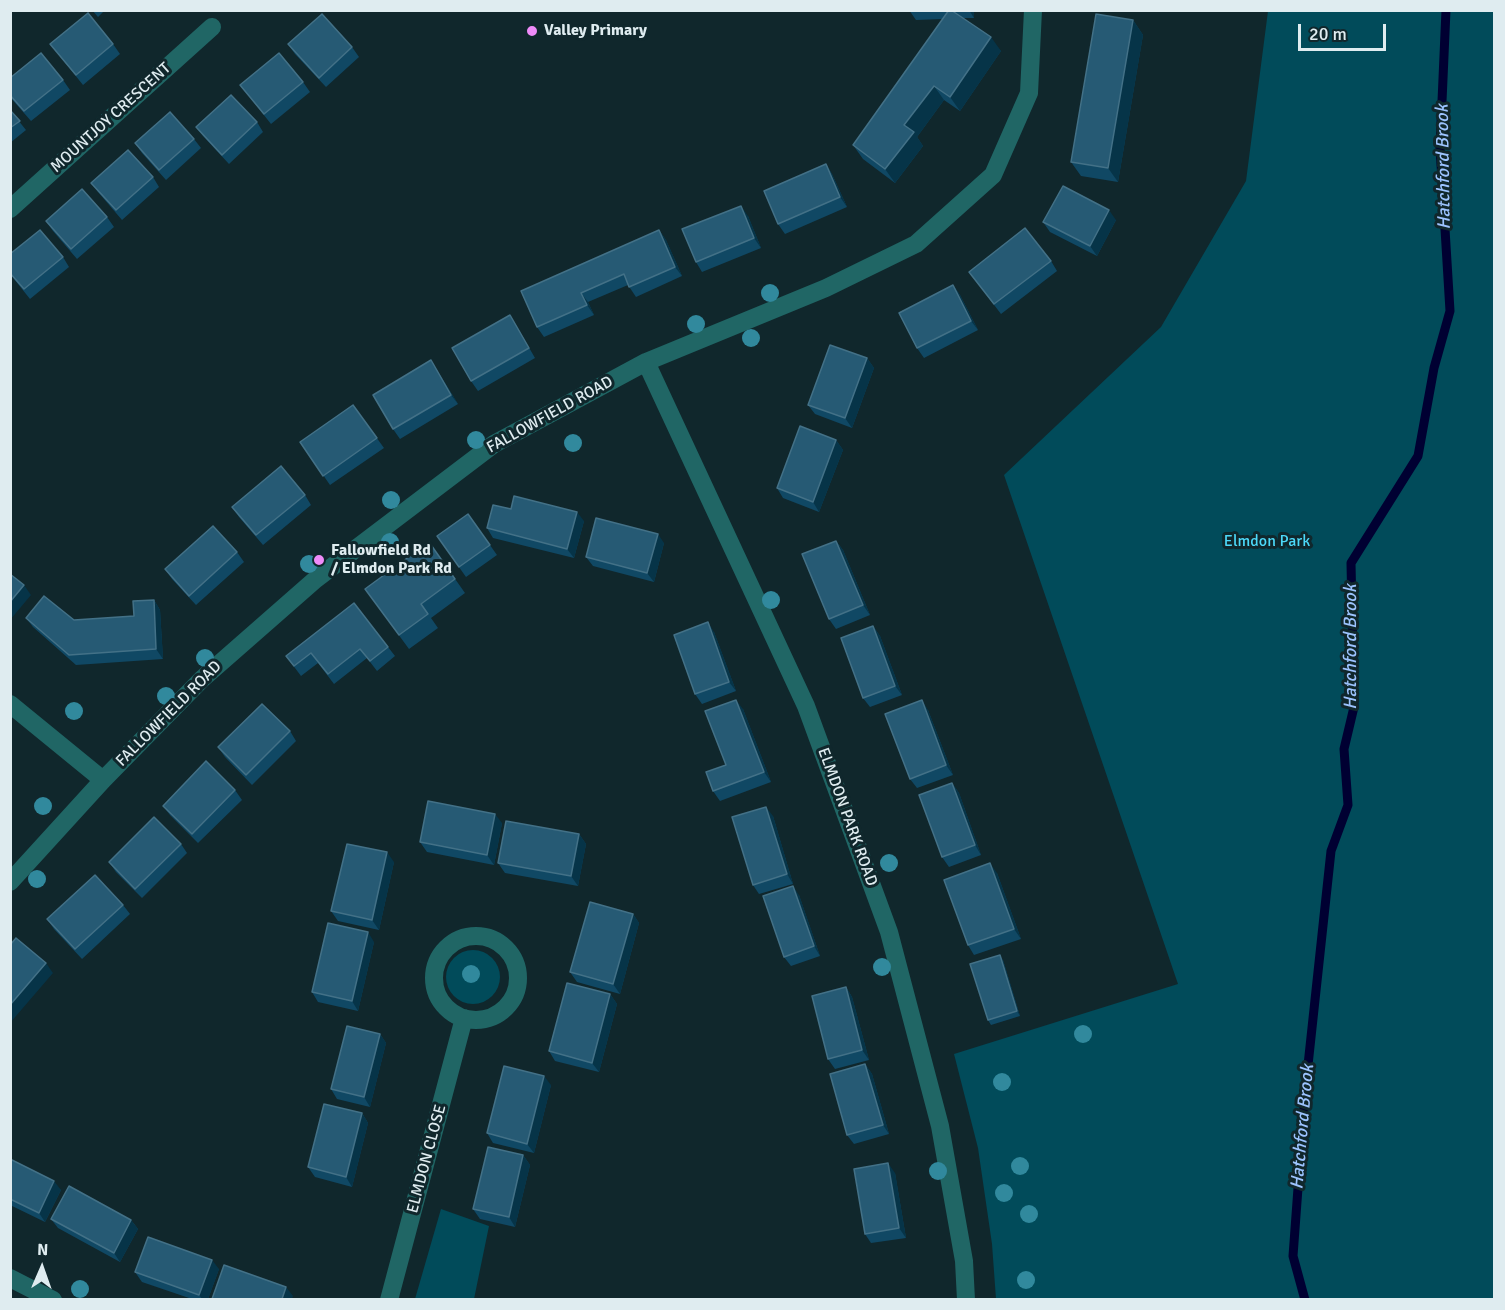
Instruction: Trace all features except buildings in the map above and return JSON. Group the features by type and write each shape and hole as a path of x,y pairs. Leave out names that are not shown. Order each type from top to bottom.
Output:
{"street":[{"name":"FALLOWFIELD ROAD","path":"10,882 202,679 315,579 494,444 646,362 826,288 916,244 993,175 1029,93 1033,10"},
{"name":"MOUNTJOY CRESCENT","path":"10,209 212,27"},
{"name":"ELMDON PARK ROAD","path":"646,362 806,706 889,932 939,1126 964,1261 966,1299"},
{"path":"10,704 104,780"},
{"path":"471,936 488,938 502,945 513,958 518,973 517,990 509,1004 497,1015 481,1020 464,1018 450,1011 439,998 434,983 435,966 443,952 456,941 471,936"},
{"name":"ELMDON CLOSE","path":"389,1299 464,1018"},
{"path":"10,1278 53,1299"}],"green space":[{"name":"Elmdon Park","path":"1268,11 1494,11 1494,1299 996,1299 992,1244 978,1148 954,1054 1178,984 1004,475 1161,327 1246,181"},
{"path":"468,950 478,950 488,954 496,962 500,977 496,992 488,1000 478,1004 468,1004 458,1000 450,992 446,982 446,972 450,962 458,954"},
{"path":"441,1209 489,1226 474,1299 415,1299"}],"waterway":[{"name":"Hatchford Brook","path":"1305,1300 1293,1256 1305,1093 1331,851 1348,805 1344,749 1354,707 1351,563 1418,456 1434,368 1450,311 1440,147 1446,10"}],"place":[{"name":"Valley Primary","path":"532,31"},
{"name":"Fallowfield Rd / Elmdon Park Rd","path":"319,560"}]}
